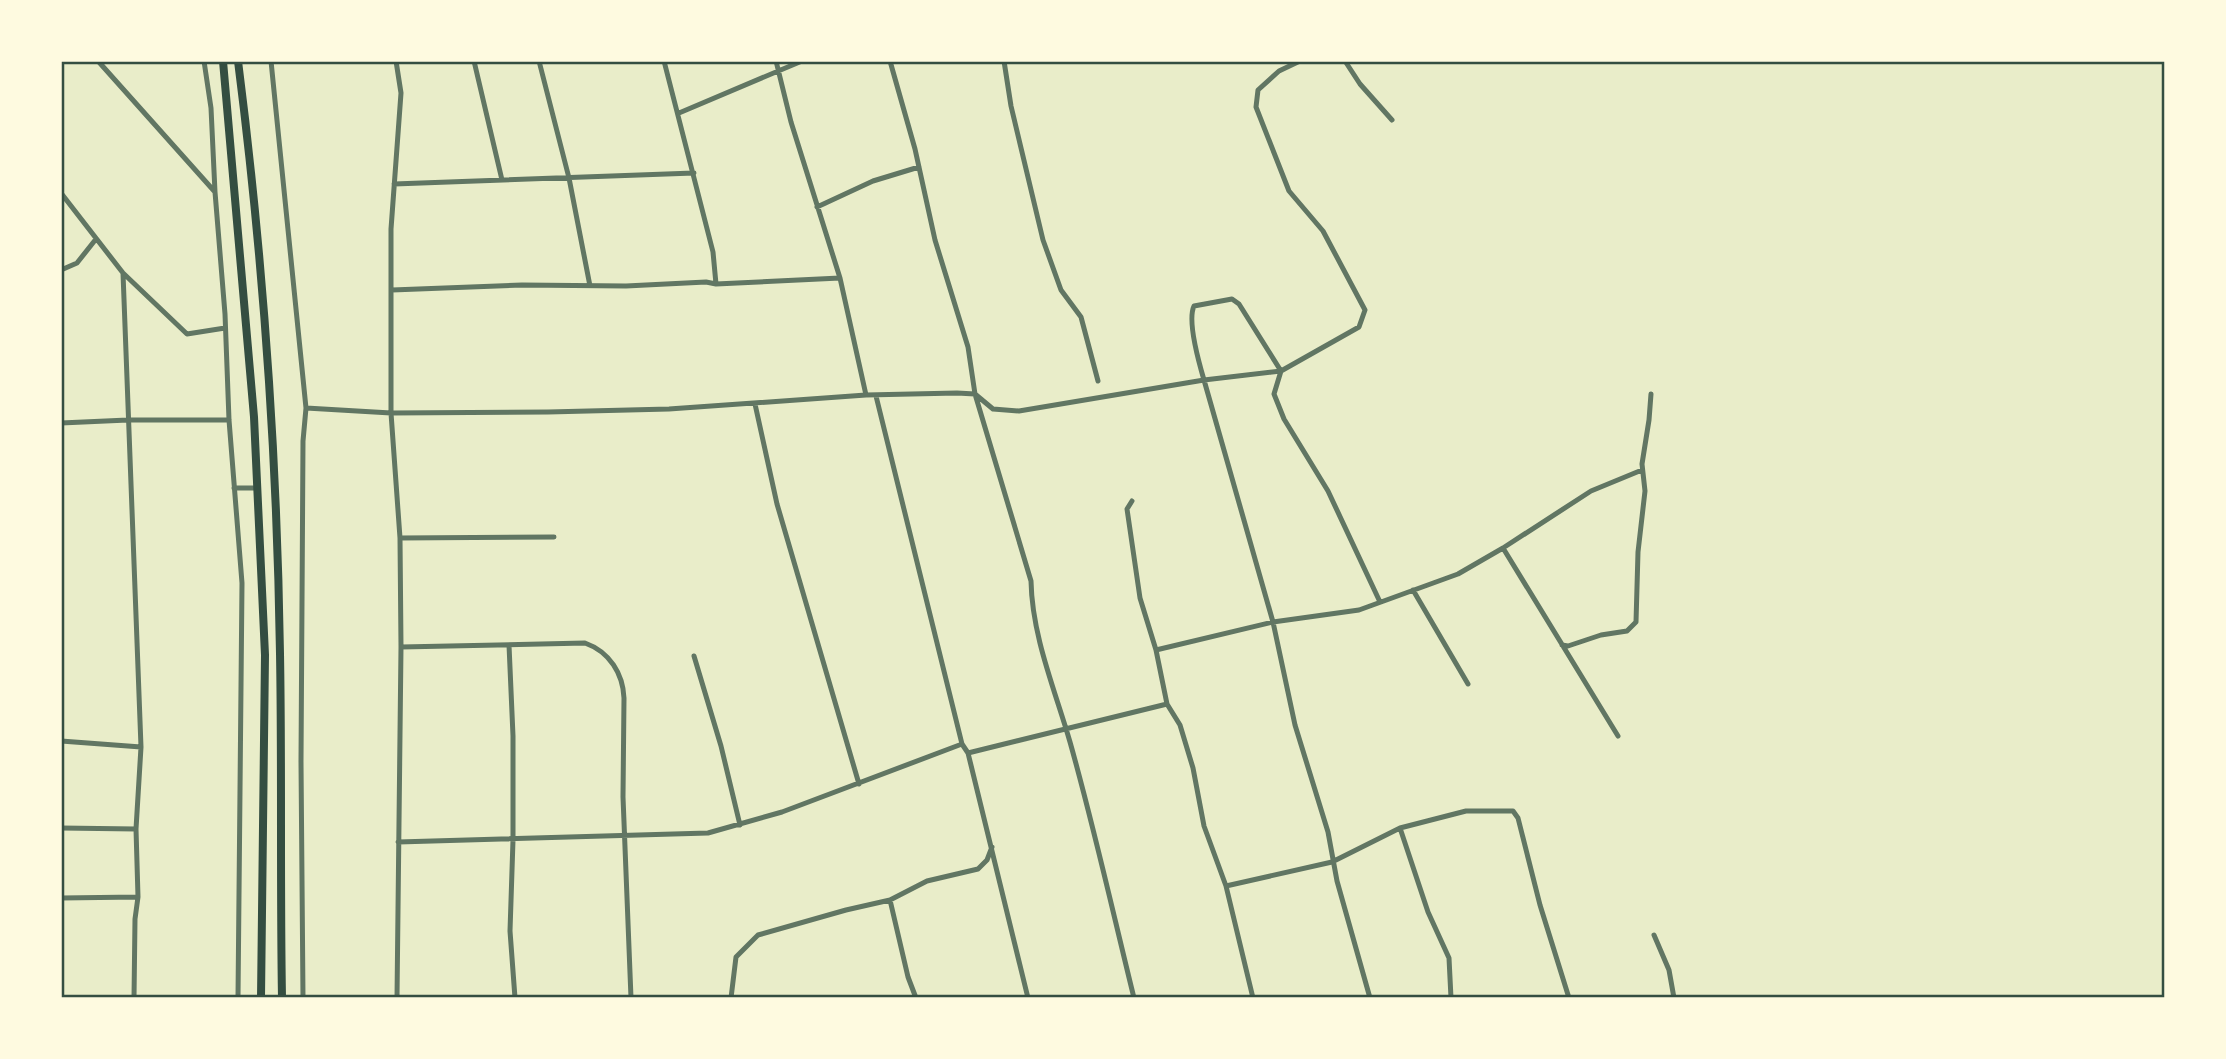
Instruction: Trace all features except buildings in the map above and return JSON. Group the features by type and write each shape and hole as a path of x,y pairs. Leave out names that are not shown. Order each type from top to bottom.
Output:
{"main road":[{"path":"223,61 253,403 265,655 261,998"},
{"path":"238,61 260,261 274,479 280,651 279,876 282,998"}],"street":[{"path":"98,61 215,192"},
{"path":"204,61 211,108 242,610 238,998"},
{"path":"271,61 306,408 303,441 301,664 303,998"},
{"path":"396,61 401,93 391,229 391,413 400,538 397,998"},
{"path":"474,61 502,180"},
{"path":"539,61 569,178 590,286"},
{"path":"664,61 713,252 716,284"},
{"path":"776,61 791,122 840,278 866,395"},
{"path":"679,113 802,61"},
{"path":"890,61 919,167 935,240 968,347 975,394 1031,581 1032,604 1048,669 1066,729 1134,998"},
{"path":"1004,61 1011,106 1043,240 1061,290 1081,317 1098,381"},
{"path":"306,408 391,413 646,410 866,395 957,393 975,394 993,409 1019,411 1203,380 1281,371 1359,327 1365,310 1323,231 1289,191 1256,107 1258,90 1279,71 1300,61"},
{"path":"1345,61 1360,84 1392,120"},
{"path":"817,207 873,181 919,167"},
{"path":"394,184 694,173"},
{"path":"61,193 124,273 187,334 225,328"},
{"path":"61,270 77,262 96,239"},
{"path":"124,273 141,747 136,829 138,897 135,919 134,998"},
{"path":"392,290 522,285 716,284 840,278"},
{"path":"1370,998 1332,862 1328,832 1295,725 1273,622 1203,380 1192,309 1196,305 1235,300 1281,371 1274,394 1284,419 1328,491 1380,602"},
{"path":"1562,645 1568,646 1601,635 1628,631 1636,622 1638,552 1645,491 1642,470 1651,394"},
{"path":"876,396 1028,998"},
{"path":"755,404 777,504 859,784"},
{"path":"61,423 229,420"},
{"path":"1156,650 1273,622 1359,610 1458,574 1591,491 1642,470"},
{"path":"234,488 258,488"},
{"path":"1132,501 1127,509 1140,598 1156,650 1167,704 1180,725 1193,768 1204,826 1226,886 1253,998"},
{"path":"400,538 554,537"},
{"path":"1503,548 1618,736"},
{"path":"1413,590 1468,684"},
{"path":"401,647 585,643 601,652 618,671 624,690 625,885 631,998"},
{"path":"509,645 513,736 510,932 515,998"},
{"path":"694,656 721,746 740,825"},
{"path":"968,753 1167,704"},
{"path":"61,741 141,747"},
{"path":"398,842 694,835 772,816 962,744"},
{"path":"1226,886 1332,862 1400,828 1466,811 1513,811 1518,818 1540,905 1569,998"},
{"path":"61,828 136,829"},
{"path":"1400,828 1428,912 1449,958 1451,998"},
{"path":"731,998 736,957 758,935 890,900 927,881 978,869 987,860 992,847"},
{"path":"61,898 138,897"},
{"path":"890,900 905,965 916,998"},
{"path":"1654,935 1669,970 1674,998"}]}
